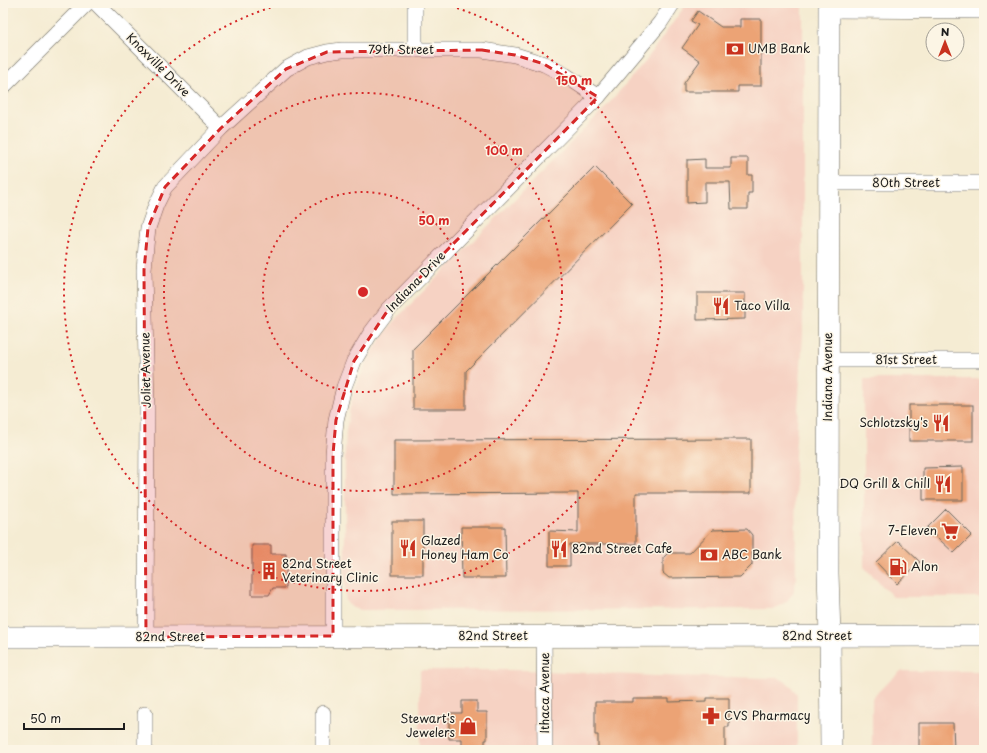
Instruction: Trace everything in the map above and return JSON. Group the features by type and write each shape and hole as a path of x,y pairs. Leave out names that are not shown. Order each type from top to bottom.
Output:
{"main road":[{"name":"Indiana Avenue","path":"829,7 828,573 831,750"},
{"name":"82nd Street","path":"3,637 984,636"}],"street":[{"path":"3,87 87,3"},
{"name":"Knoxville Drive","path":"96,3 221,128"},
{"path":"415,3 415,50"},
{"name":"Indiana Drive","path":"333,636 333,454 338,414 344,387 354,361 370,334 388,310 598,97 660,23 673,3"},
{"path":"829,7 984,11"},
{"name":"79th Street","path":"221,128 286,69 308,57 342,50 482,50 515,55 544,64 565,75 598,97"},
{"name":"Joliet Avenue","path":"146,637 147,406 144,270 146,240 148,228 156,205 165,187 221,128"},
{"name":"80th Street","path":"828,183 984,183"},
{"name":"81st Street","path":"828,360 984,360"},
{"name":"Ithaca Avenue","path":"544,636 545,750"},
{"path":"323,713 323,750"},
{"path":"145,714 145,750"}],"highlighted area":[{"path":"482,50 515,55 544,64 598,97 388,310 354,361 336,420 333,454 333,636 146,637 144,270 148,228 165,187 221,128 286,69 327,52"}],"shaded area":[{"path":"687,3 803,3 803,335 795,455 796,581 793,593 787,601 772,609 361,610 353,608 346,601 345,594 346,431 356,387 366,364 393,322 605,108 646,60"},
{"path":"864,379 984,379 984,597 893,597 864,567"},
{"path":"420,670 524,670 656,676 778,678 787,682 797,694 797,750 420,750"},
{"path":"901,671 984,671 984,750 872,750 872,698"}],"building":[{"name":"UMB Bank","path":"698,11 721,27 740,27 740,19 761,19 761,86 738,86 738,92 684,92 684,83 700,61 682,48 698,25 691,21"},
{"path":"731,158 748,158 748,175 752,175 752,193 748,193 748,209 731,209 730,182 705,182 705,202 687,203 687,160 705,159 705,168 731,168"},
{"path":"595,167 632,204 466,371 466,409 413,409 413,349"},
{"name":"Taco Villa","path":"697,293 745,293 745,319 697,320"},
{"name":"Schlotzsky's","path":"909,405 973,405 973,441 909,441"},
{"path":"751,439 751,493 636,493 636,544 570,544 570,566 549,566 549,531 578,532 578,493 394,494 394,440"},
{"name":"DQ Grill & Chill","path":"963,467 963,500 923,500 923,468"},
{"name":"7-Eleven","path":"946,509 972,535 954,553 927,528"},
{"name":"Glazed Honey Ham Co","path":"392,521 423,521 423,575 392,575"},
{"path":"461,527 505,527 506,578 462,578"},
{"name":"ABC Bank","path":"747,529 752,535 752,565 740,577 669,578 663,573 663,558 668,553 690,553 712,530"},
{"name":"Alon","path":"898,541 920,562 897,584 876,562"},
{"name":"82nd Street Veterinary Clinic","path":"252,545 271,545 271,554 286,554 286,588 273,588 269,595 252,595"},
{"path":"707,698 729,698 729,727 725,727 725,750 598,750 598,735 595,735 595,702 633,702 633,699 669,699 669,702 707,701"},
{"name":"Stewart's Jewelers","path":"462,701 477,701 477,712 487,712 487,740 485,740 485,750 462,750 462,739 449,739 449,713 462,713"},
{"path":"919,723 953,723 954,750 919,750"}],"place":[{"name":"UMB Bank","path":"735,49"},
{"name":"Taco Villa","path":"721,306"},
{"name":"Schlotzsky's","path":"941,423"},
{"name":"DQ Grill & Chill","path":"943,484"},
{"name":"7-Eleven","path":"950,531"},
{"name":"Glazed Honey Ham Co","path":"408,548"},
{"name":"82nd Street Cafe","path":"559,549"},
{"name":"ABC Bank","path":"709,555"},
{"name":"Alon","path":"898,567"},
{"name":"82nd Street Veterinary Clinic","path":"269,571"},
{"name":"CVS Pharmacy","path":"711,716"},
{"name":"Stewart's Jewelers","path":"468,726"}]}
